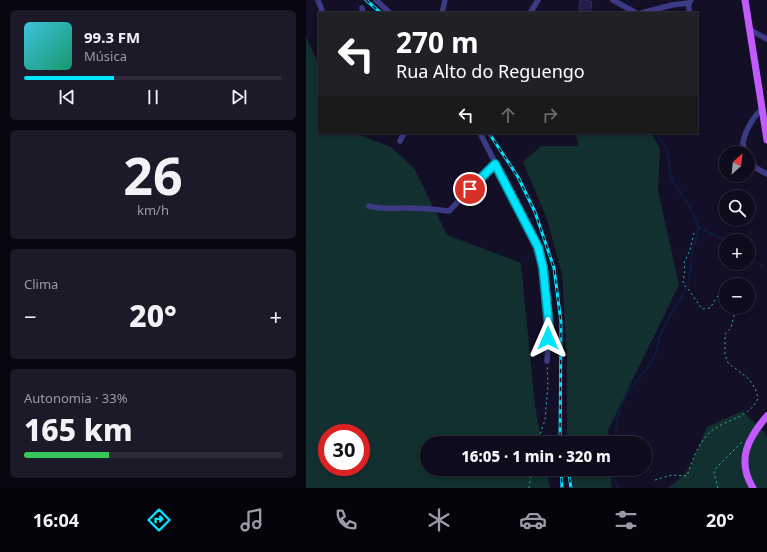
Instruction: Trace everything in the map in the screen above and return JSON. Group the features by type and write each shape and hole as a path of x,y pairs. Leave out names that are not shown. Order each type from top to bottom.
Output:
{"main road":[{"path":"745,0 767,140"},
{"path":"753,488 747,474 745,459 748,444 757,428 767,416"},
{"path":"752,438 750,462 751,474 756,488"}],"street":[{"path":"318,0 323,12"},
{"path":"376,0 389,12"},
{"path":"442,12 445,0"},
{"path":"613,0 634,12"},
{"path":"645,12 690,1 689,12"},
{"path":"526,12 537,2"},
{"path":"531,12 537,2"},
{"path":"750,30 767,39"},
{"path":"744,146 744,139 753,117 762,110"},
{"path":"400,141 404,134"},
{"path":"480,134 538,247 543,267 549,327 547,361"},
{"path":"370,206 392,210 407,208 449,211 495,164"},
{"path":"755,167 767,174"}],"path":[{"path":"694,233 690,250 684,263 685,271 683,282 702,309 710,308 719,294"},
{"path":"655,480 672,475 687,476 697,450 709,433 748,412 756,403 758,398 755,388 749,379 728,363 725,355 725,334 731,328 734,314"},
{"path":"539,436 545,420 548,385 547,361"},
{"path":"718,488 714,474 718,465 746,439 752,438"},
{"path":"529,488 531,476"}],"green space":[{"path":"306,36 318,64 318,134 358,134 391,147 414,168 447,235 521,263 535,406 541,436 420,436 420,476 547,476 550,488 306,488"},
{"path":"575,134 652,134 660,148 658,190 679,285 608,430 608,436 567,436 567,359 562,274 547,219 523,162 541,146 579,146"},
{"path":"742,411 764,432 767,437 767,488 667,488 674,484 689,469 707,427"},
{"path":"572,476 611,476 612,488 573,488"}],"building":[{"path":"580,0 588,0 592,2 590,12 579,10"}],"waterway":[{"path":"626,0 635,10"},
{"path":"615,436 617,421 624,399 632,386 652,361 662,331 682,298 687,286 692,250 698,233 698,227 694,214 671,177 667,149 655,134"},
{"path":"698,227 719,237"},
{"path":"755,260 763,267"},
{"path":"613,476 617,488"}],"railway":[{"path":"366,0 380,12"},
{"path":"490,134 518,177 535,212 554,268 561,322 560,436"},
{"path":"561,476 562,488"},
{"path":"569,476 571,488"}],"route":[{"path":"470,189 495,164 538,247 543,267 549,327 548,338"}]}
